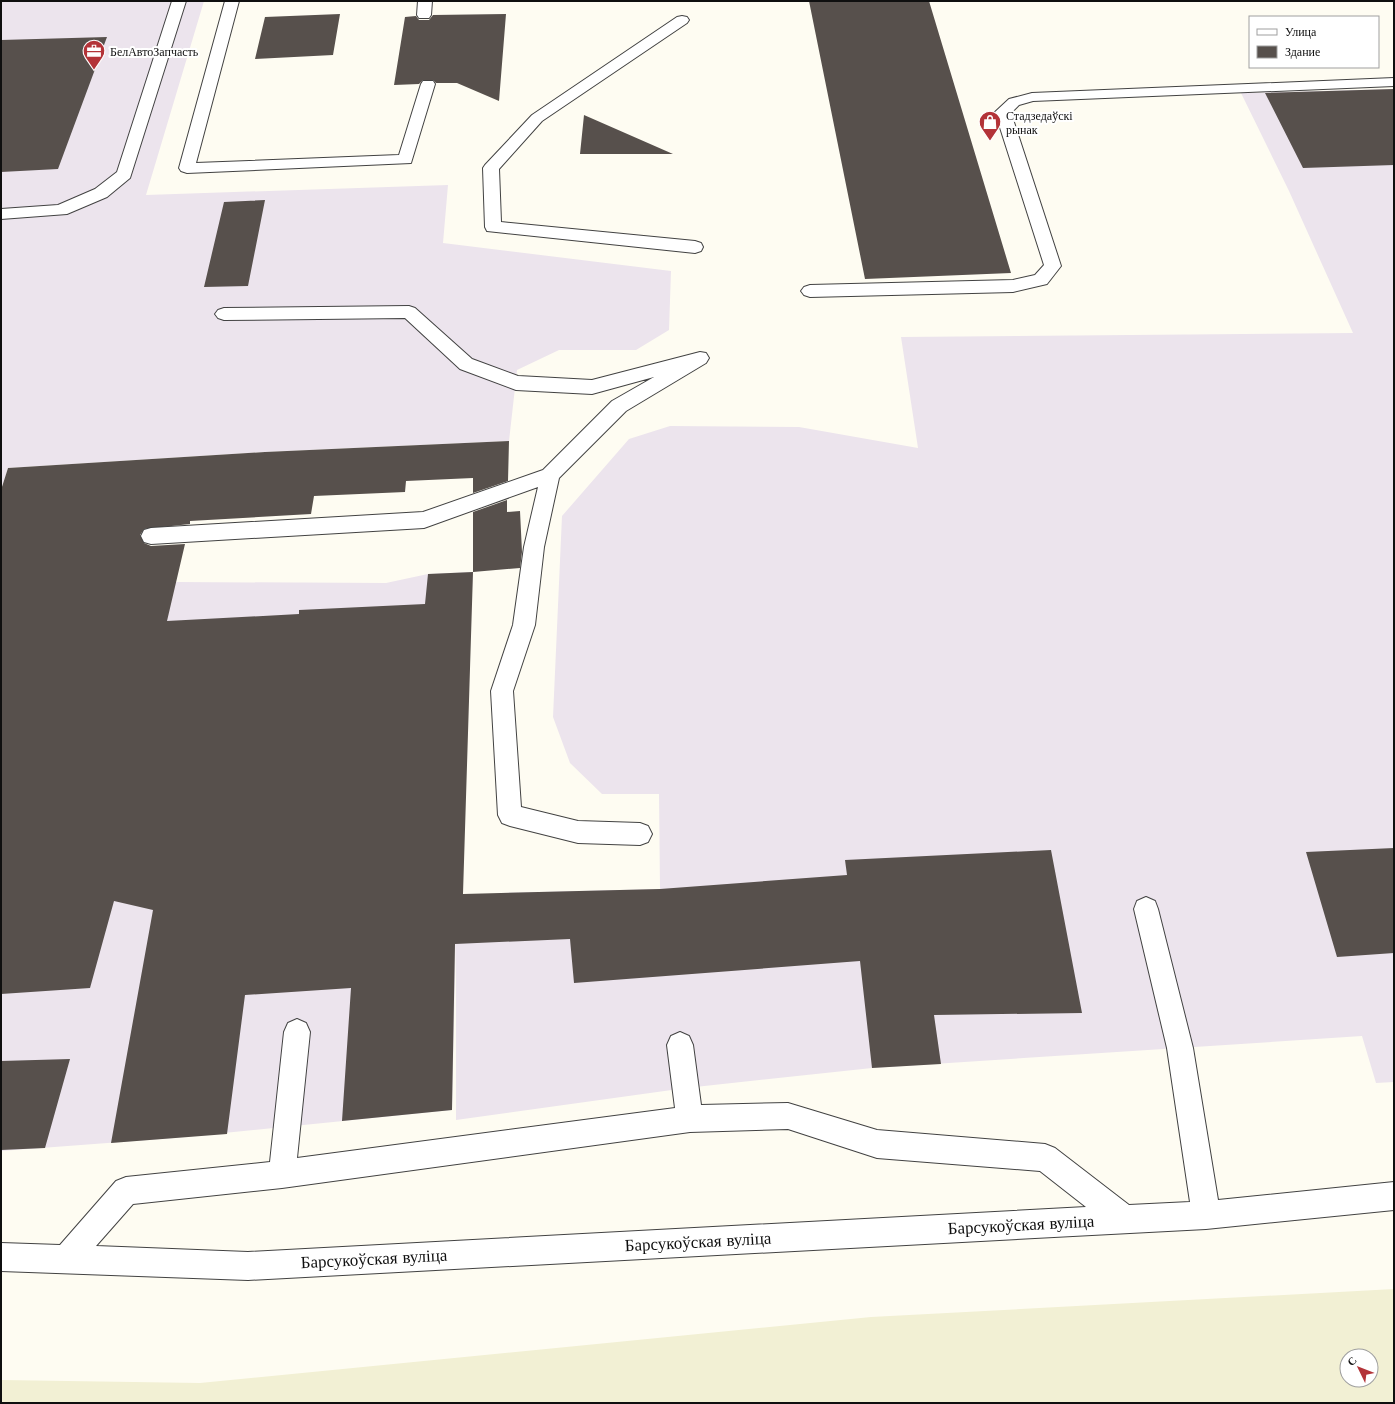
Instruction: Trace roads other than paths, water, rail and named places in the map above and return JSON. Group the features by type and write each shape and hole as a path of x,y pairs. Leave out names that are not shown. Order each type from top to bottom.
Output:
{"lane":[{"path":"1,214 61,210 102,193 124,174 179,1"},
{"path":"232,1 187,168 405,160 428,84"},
{"path":"682,20 537,118 491,168 493,227 695,247"},
{"path":"810,291 1013,286 1041,280 1053,266 1003,112 1014,102 1032,97 1394,82"},
{"path":"151,536 424,520 550,475 619,406 700,358 592,387 516,383 466,364 409,312 224,314"},
{"path":"550,475 534,547 524,625 502,691 510,815 578,832 640,834"},
{"path":"1146,909 1180,1048 1206,1215"},
{"path":"282,1174 297,1032"},
{"path":"680,1045 690,1119"},
{"path":"66,1259 126,1191 282,1174 690,1119 788,1116 877,1144 1045,1158 1124,1219"},
{"name":"Барсукоўская вуліца","path":"1,1257 248,1266 1206,1215 1394,1196"}],"place":[{"name":"БелАвтоЗапчасть","path":"94,70"},
{"name":"Стадзедаўскі рынак","path":"990,142"}]}
